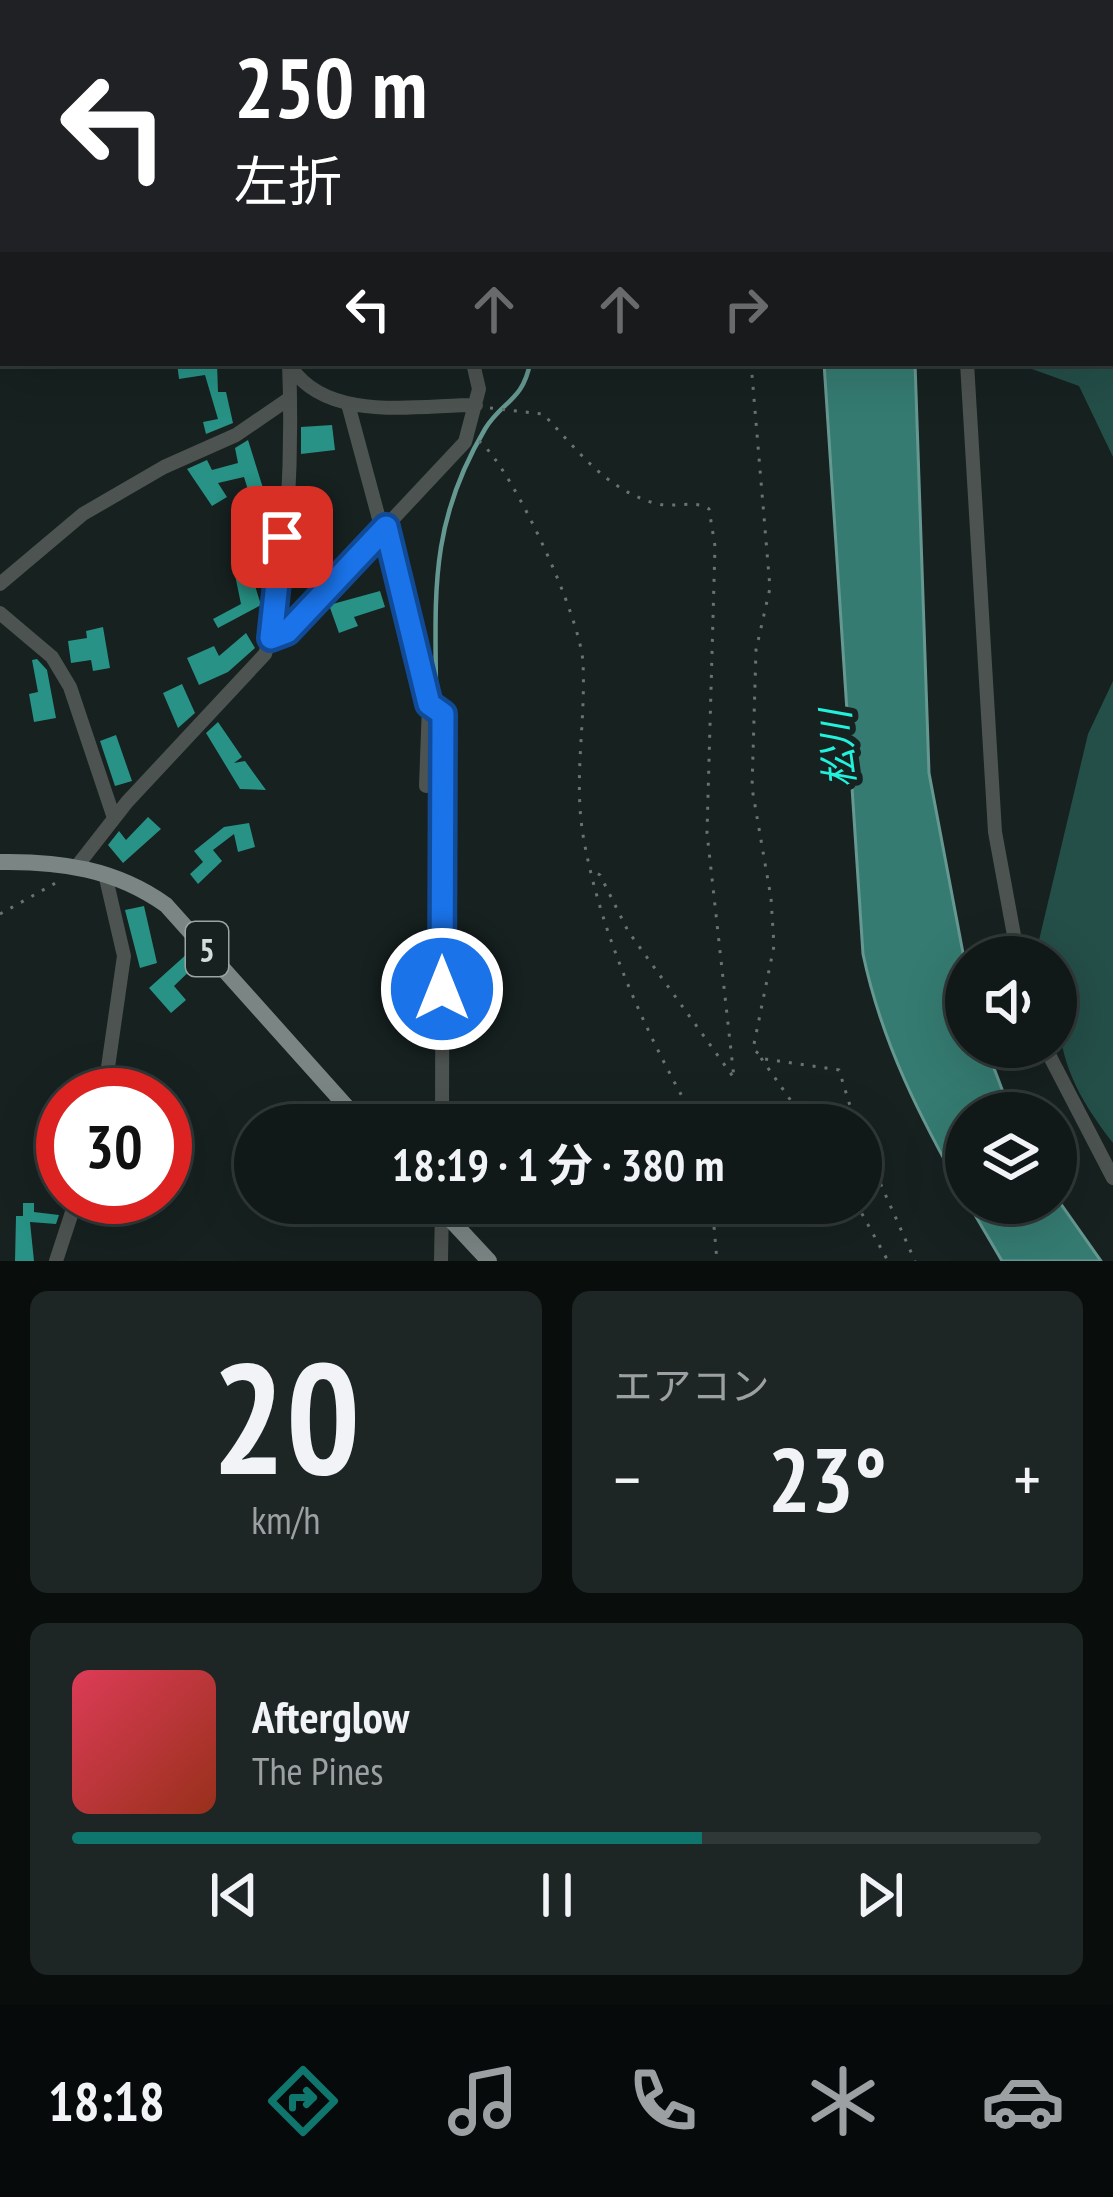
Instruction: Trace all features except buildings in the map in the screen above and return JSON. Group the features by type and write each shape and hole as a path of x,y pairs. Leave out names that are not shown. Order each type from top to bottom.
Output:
{"main road":[{"name":"5","path":"0,862 70,866 105,874 166,904 344,1104"},
{"path":"457,1224 489,1261"}],"street":[{"path":"70,866 265,654 271,638 290,398 288,366"},
{"path":"290,366 310,390 348,404 476,405"},
{"path":"271,638 287,632 468,433 476,405 473,366"},
{"path":"967,366 995,832 1014,936"},
{"path":"0,584 83,514 164,466 236,435 290,398"},
{"path":"348,404 386,527 429,704 426,786"},
{"path":"0,613 52,657 70,687 114,818"},
{"path":"429,704 443,717 442,1104"},
{"path":"105,874 124,956 108,1068"},
{"path":"1056,1068 1113,1178"},
{"path":"56,1261 68,1224"},
{"path":"440,1224 441,1261"}],"path":[{"path":"751,366 770,588 756,650 752,758 774,946 754,1044 793,1104"},
{"path":"476,405 532,409 593,469 625,490 658,505 699,503 709,509 715,553 708,713 713,770 707,832 734,1078 675,990 635,943 600,875 591,870"},
{"path":"468,433 506,474 577,629 584,662 575,787 591,870 603,917 663,1066 686,1104"},
{"path":"0,914 56,884 70,866"},
{"path":"760,1058 838,1070 849,1104"},
{"path":"882,1187 915,1261"},
{"path":"714,1224 718,1261"},
{"path":"868,1224 888,1261"}],"shaded area":[{"path":"824,366 915,366 929,773 960,936 945,936 945,1068 994,1068 1003,1092 945,1092 945,1160 905,1080 863,954"},
{"path":"1023,366 1113,366 1113,457 1079,386"},
{"path":"1113,681 1113,1143 1069,1068 1077,1068 1077,936 1040,936 1088,734"},
{"path":"980,1224 1075,1224 1101,1261 1002,1261"}],"waterway":[{"path":"436,705 436,596 453,498 485,429 517,393 529,366"}],"route":[{"path":"282,537 271,638 287,632 386,527 429,704 443,714 442,989"}],"water label":[{"name":"松川","path":"837,749"}]}
